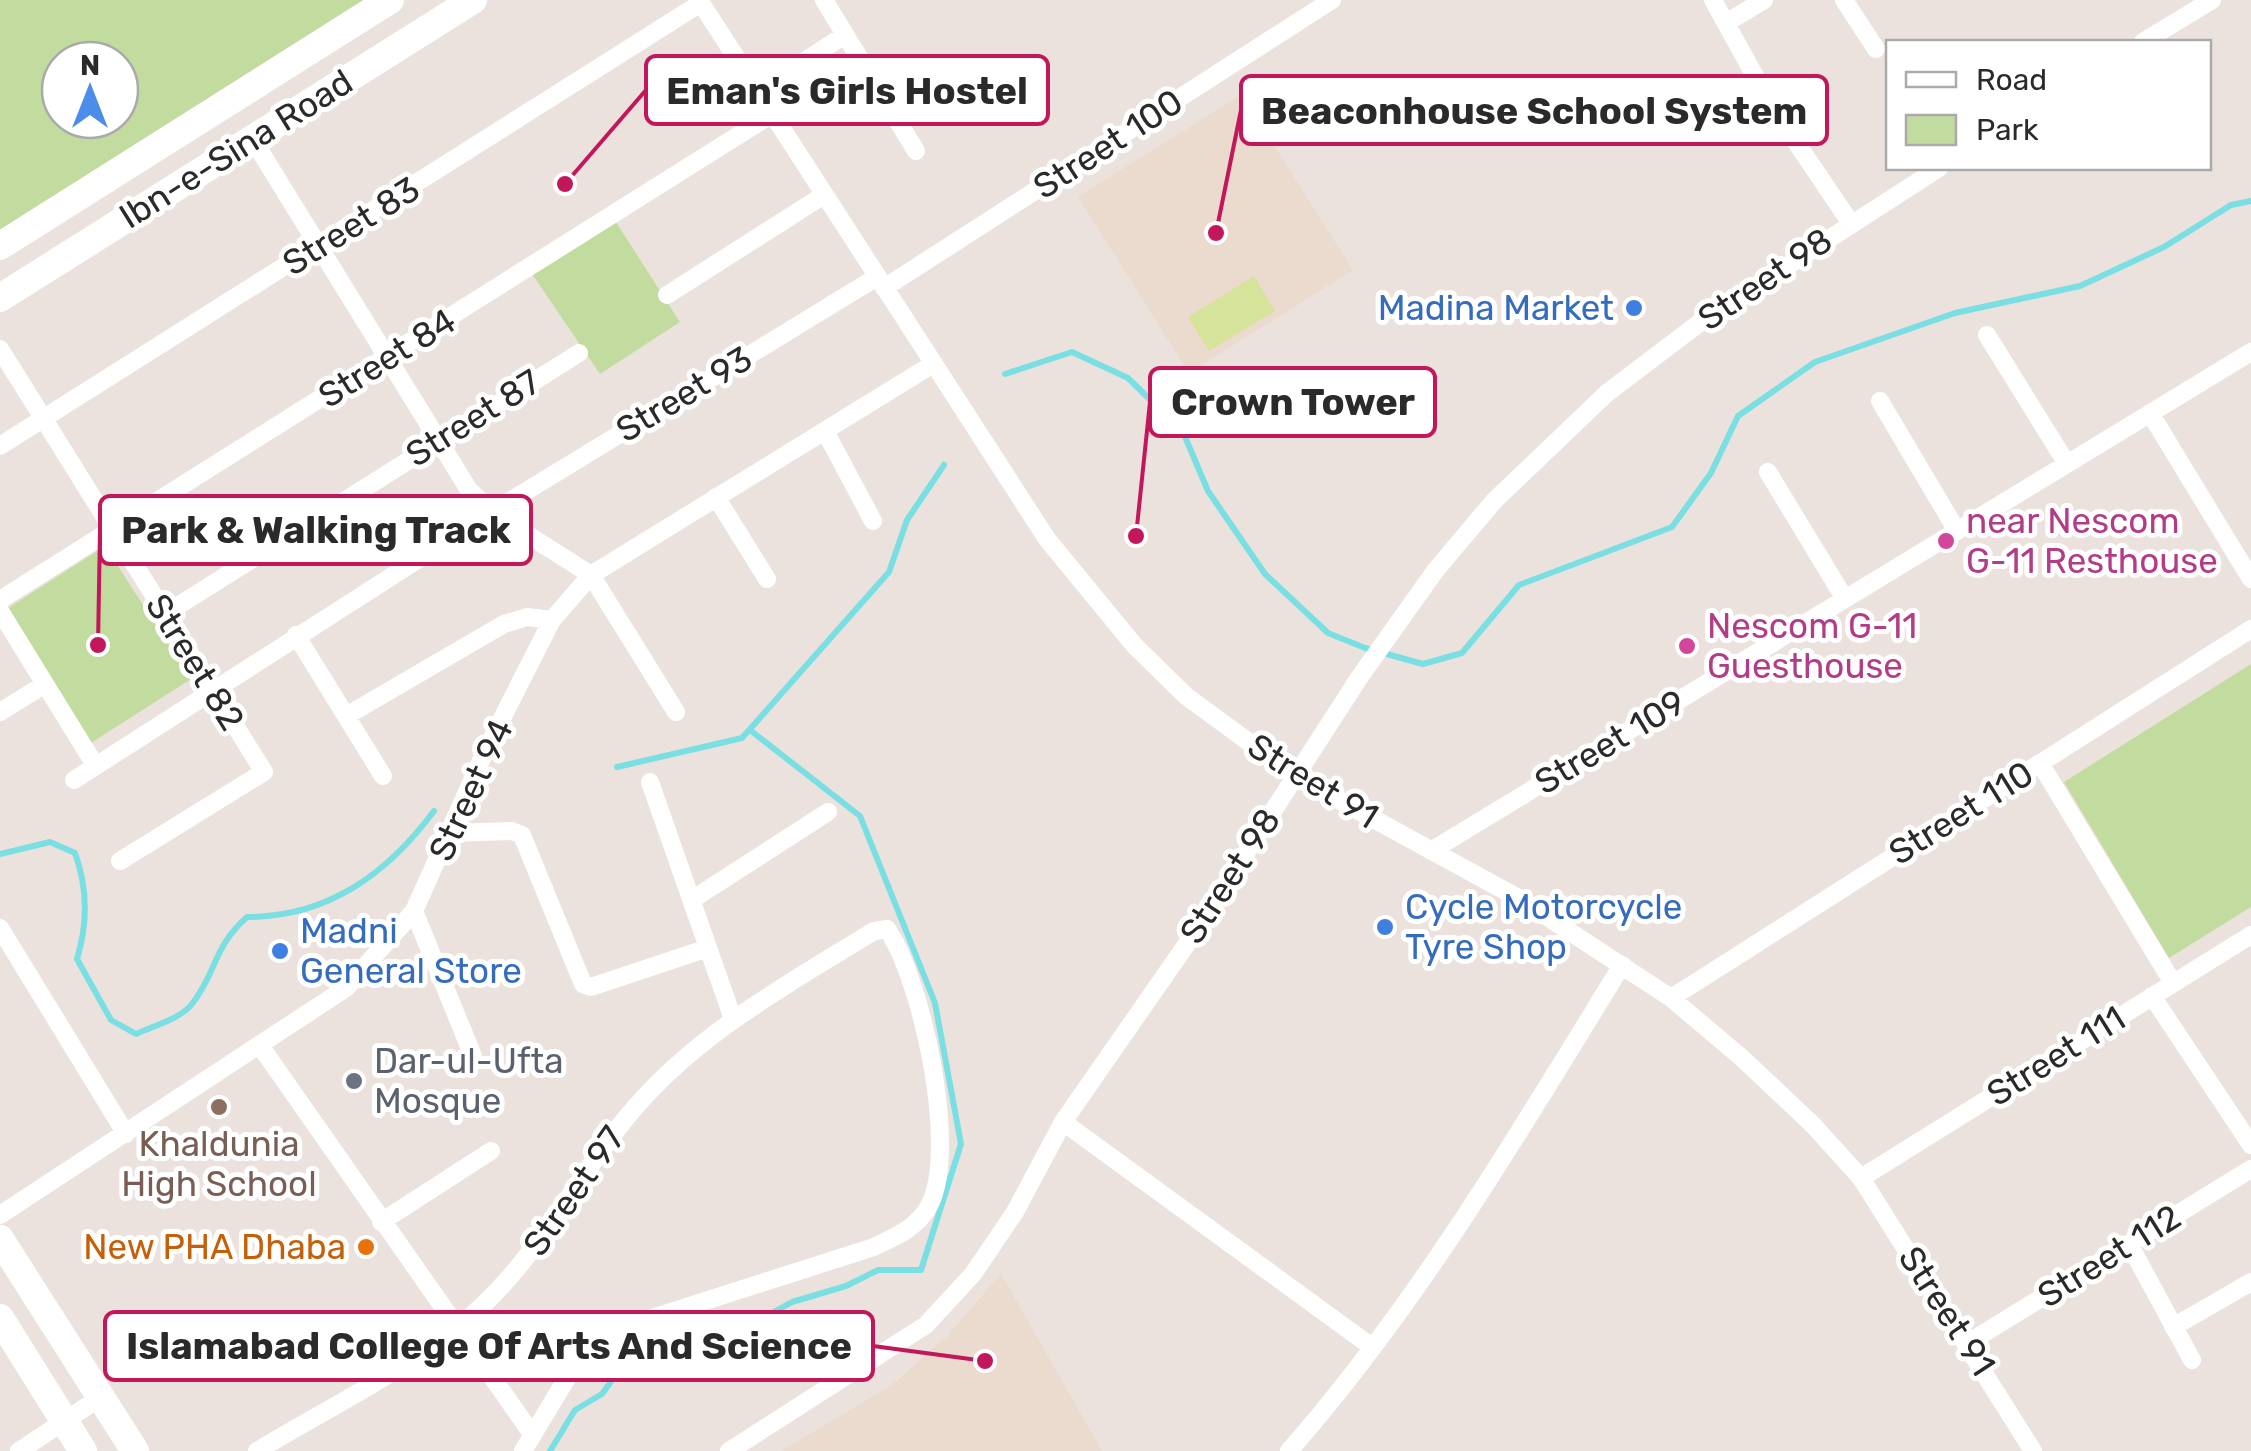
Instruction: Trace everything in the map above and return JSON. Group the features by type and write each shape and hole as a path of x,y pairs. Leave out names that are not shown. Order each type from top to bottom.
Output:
{"main road":[{"name":"Ibn-e-Sina Road","path":"0,246 390,0"},
{"name":"Ibn-e-Sina Road","path":"0,298 473,0"},
{"path":"0,1239 135,1451"},
{"path":"3,1331 83,1451"}],"street":[{"path":"824,0 916,151"},
{"name":"Street 100","path":"880,283 1332,0"},
{"path":"1713,0 1771,105 1850,222"},
{"path":"1726,24 1764,0"},
{"path":"1844,0 1876,49"},
{"path":"2146,40 2212,0"},
{"name":"Street 91","path":"700,1 1047,539 1134,645 1186,696 1295,776 1520,899 1671,998 1813,1125 1861,1178 2033,1451"},
{"name":"Street 83","path":"0,446 700,1"},
{"path":"758,91 845,35"},
{"name":"Street 84","path":"0,600 772,114"},
{"path":"252,138 469,490 492,512 591,575 676,712"},
{"name":"Street 98","path":"730,1451 926,1325 973,1274 1063,1122 1193,935 1372,660 1435,570 1494,501 1608,393 1702,321 1936,170"},
{"path":"668,294 824,195"},
{"name":"Street 93","path":"74,780 492,512 880,283"},
{"path":"1987,335 2067,464"},
{"name":"Street 82","path":"0,349 264,772 120,861"},
{"name":"Street 109","path":"1431,851 2251,352"},
{"name":"Street 87","path":"165,614 579,353"},
{"name":"Street 94","path":"0,1215 261,1048 346,988 414,911 483,756 552,620 591,575 933,364"},
{"path":"1880,401 1957,531"},
{"path":"2150,413 2251,579"},
{"path":"824,430 873,521"},
{"path":"1768,472 1845,599"},
{"path":"716,497 767,579"},
{"path":"0,611 95,766"},
{"path":"346,716 504,624 527,616 552,620"},
{"name":"Street 110","path":"1671,998 2251,628"},
{"path":"296,635 383,776"},
{"path":"0,712 45,684"},
{"path":"2040,763 2173,983"},
{"path":"650,782 733,1019"},
{"path":"693,898 828,812"},
{"path":"450,833 512,832 522,836 583,984 592,987 708,948"},
{"path":"414,911 472,1056"},
{"path":"0,928 126,1134"},
{"name":"Street 97","path":"258,1451 457,1328 518,1270 633,1109 665,1075 733,1019 874,931 887,930 918,990 937,1108 940,1164 930,1204 902,1234 874,1247 608,1332 576,1363 527,1442"},
{"name":"Street 111","path":"1861,1178 2251,934"},
{"path":"1289,1451 1372,1347 1517,1137 1622,966"},
{"path":"2152,996 2251,1145"},
{"path":"261,1048 457,1328 527,1442"},
{"path":"1063,1122 1372,1347"},
{"path":"381,1222 491,1151"},
{"name":"Street 112","path":"1968,1343 2251,1169"},
{"path":"2129,1244 2192,1360"},
{"path":"2173,1327 2251,1282"},
{"path":"19,1451 101,1398"}],"shaded area":[{"path":"1242,94 1353,270 1189,373 1078,197"},
{"path":"1001,1274 1102,1451 781,1451 892,1385 947,1336"}],"green space":[{"path":"0,0 363,0 0,230"},
{"path":"614,219 680,322 600,374 530,271"},
{"path":"1254,276 1275,311 1209,351 1188,317"},
{"path":"105,546 191,679 91,743 5,610"},
{"path":"2251,664 2251,907 2169,958 2064,782"}],"waterway":[{"path":"1005,374 1072,352 1128,378 1183,432 1208,491 1265,574 1328,633 1423,664 1462,653 1519,585 1672,527 1711,473 1738,416 1815,362 1955,313 2080,286 2164,247 2231,205 2251,201"},
{"path":"617,767 742,738 889,572 907,520 944,465"},
{"path":"550,1451 575,1410 602,1394 620,1369 647,1354 686,1340 724,1340 792,1302 846,1286 878,1270 921,1270 961,1144 935,1003 860,816 750,730"},
{"path":"0,854 50,842 75,853 85,906 77,959 111,1020 136,1034 173,1018 192,1004 221,949 247,917 304,909 353,888 396,854 434,811"}],"place":[{"name":"Eman's Girls Hostel","path":"565,184"},
{"name":"Beaconhouse School System","path":"1216,233"},
{"name":"Madina Market","path":"1634,308"},
{"name":"Crown Tower","path":"1136,536"},
{"name":"near Nescom G-11 Resthouse","path":"1946,541"},
{"name":"Park & Walking Track","path":"98,645"},
{"name":"Nescom G-11 Guesthouse","path":"1687,646"},
{"name":"Cycle Motorcycle Tyre Shop","path":"1385,927"},
{"name":"Madni General Store","path":"280,951"},
{"name":"Dar-ul-Ufta Mosque","path":"354,1081"},
{"name":"Khaldunia High School","path":"219,1107"},
{"name":"New PHA Dhaba","path":"366,1247"},
{"name":"Islamabad College Of Arts And Science","path":"985,1361"}]}
